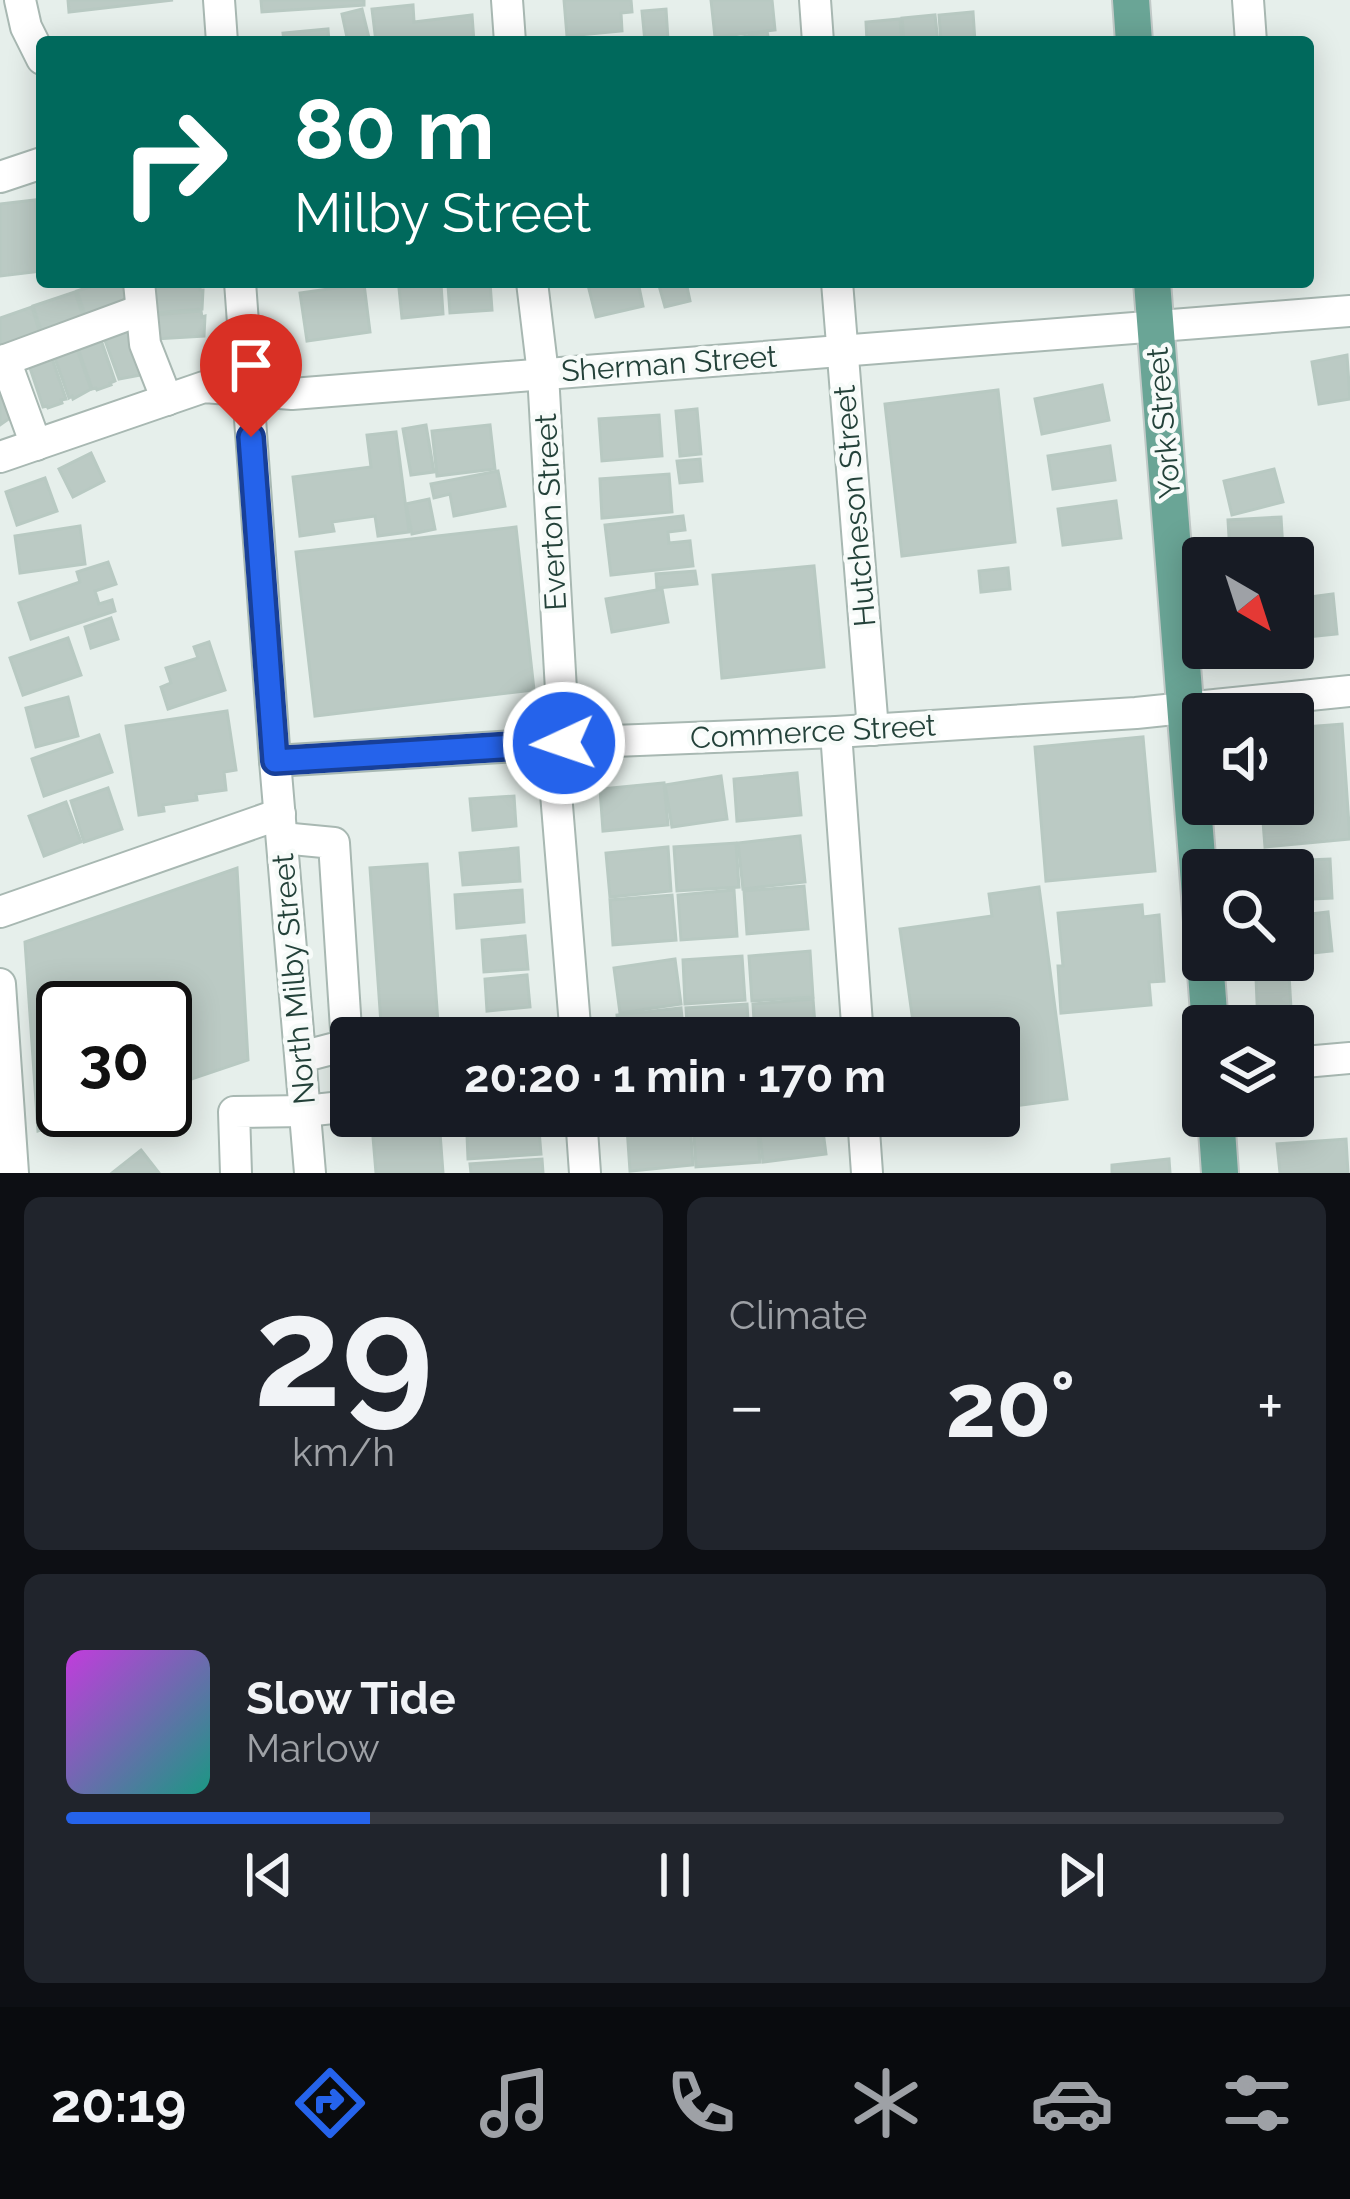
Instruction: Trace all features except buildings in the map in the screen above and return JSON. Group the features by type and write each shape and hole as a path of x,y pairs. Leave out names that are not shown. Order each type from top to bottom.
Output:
{"main road":[{"path":"1131,0 1134,36"},
{"name":"York Street","path":"1153,288 1186,693"},
{"path":"1217,1137 1220,1173"}],"street":[{"path":"20,0 36,47"},
{"path":"219,0 222,36"},
{"path":"507,0 510,36"},
{"path":"815,0 818,36"},
{"path":"1248,0 1251,36"},
{"path":"0,177 36,165"},
{"name":"North Milby Street","path":"240,288 310,1173"},
{"name":"Everton Street","path":"533,288 543,374 564,743 556,782 574,1017"},
{"name":"Hutcheson Street","path":"837,288 873,730"},
{"path":"35,445 3,361 140,296 146,344 166,400"},
{"name":"Sherman Street","path":"0,458 204,388 292,394 1350,311"},
{"name":"Commerce Street","path":"1314,695 1350,691"},
{"name":"Commerce Street","path":"0,912 278,800 564,743 873,730 1182,708"},
{"path":"836,732 856,1017"},
{"path":"278,800 334,843 347,1045 301,1057"},
{"path":"288,908 338,909"},
{"path":"0,984 13,1173"},
{"path":"1314,1061 1350,1058"},
{"path":"236,1173 234,1112 330,1108"},
{"path":"582,1137 585,1173"},
{"path":"864,1137 867,1173"}],"route":[{"path":"251,437 275,761 564,743"}]}
